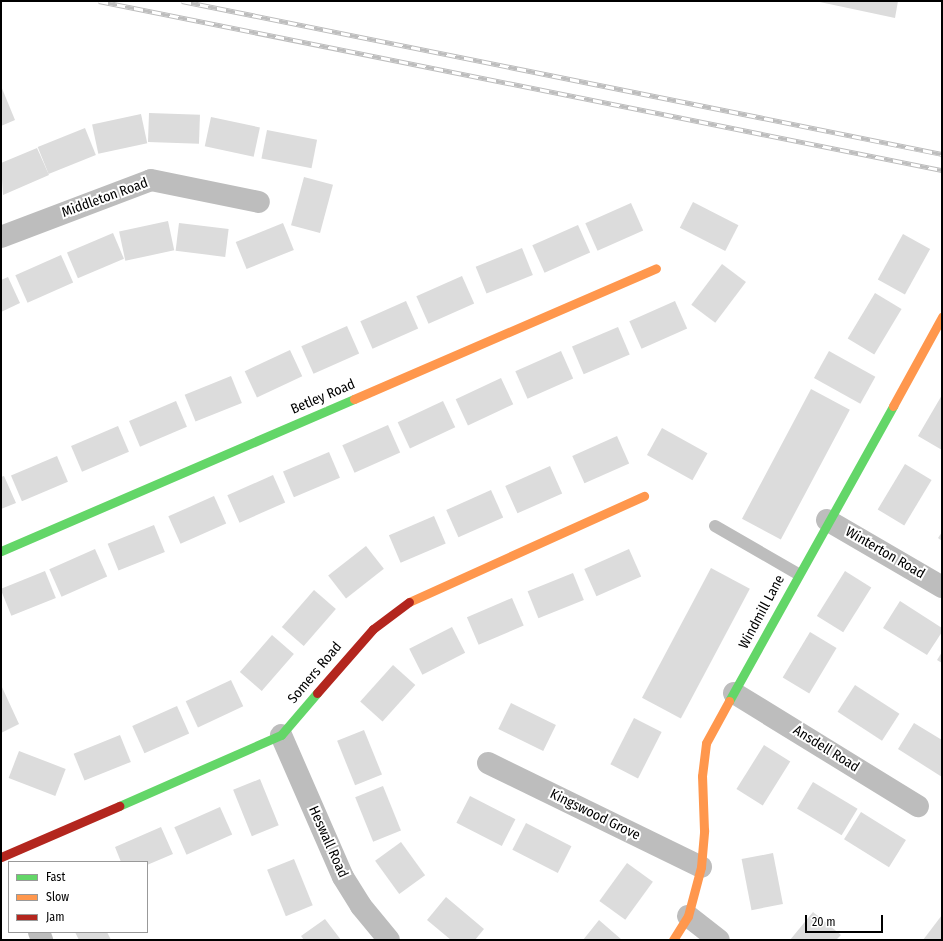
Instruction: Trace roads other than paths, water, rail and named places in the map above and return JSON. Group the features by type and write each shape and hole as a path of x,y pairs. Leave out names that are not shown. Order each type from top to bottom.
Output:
{"street":[{"name":"Middleton Road","path":"1,237 151,180 259,202"},
{"name":"Betley Road","path":"1,551 656,268"},
{"name":"Windmill Lane","path":"673,940 688,916 702,867 704,830 702,776 706,743 828,520 936,340 942,317"},
{"name":"Somers Road","path":"4,855 281,735 373,628 410,601 644,496"},
{"name":"Winterton Road","path":"828,520 942,587"},
{"name":"Ansdell Road","path":"734,693 918,806"},
{"name":"Heswall Road","path":"281,735 343,877 361,906 389,940"},
{"name":"Kingswood Grove","path":"488,763 702,867"},
{"path":"688,916 719,940"}],"lane":[{"path":"715,526 798,574"}],"railway":[{"path":"99,1 942,170"},
{"path":"182,1 942,154"}]}
